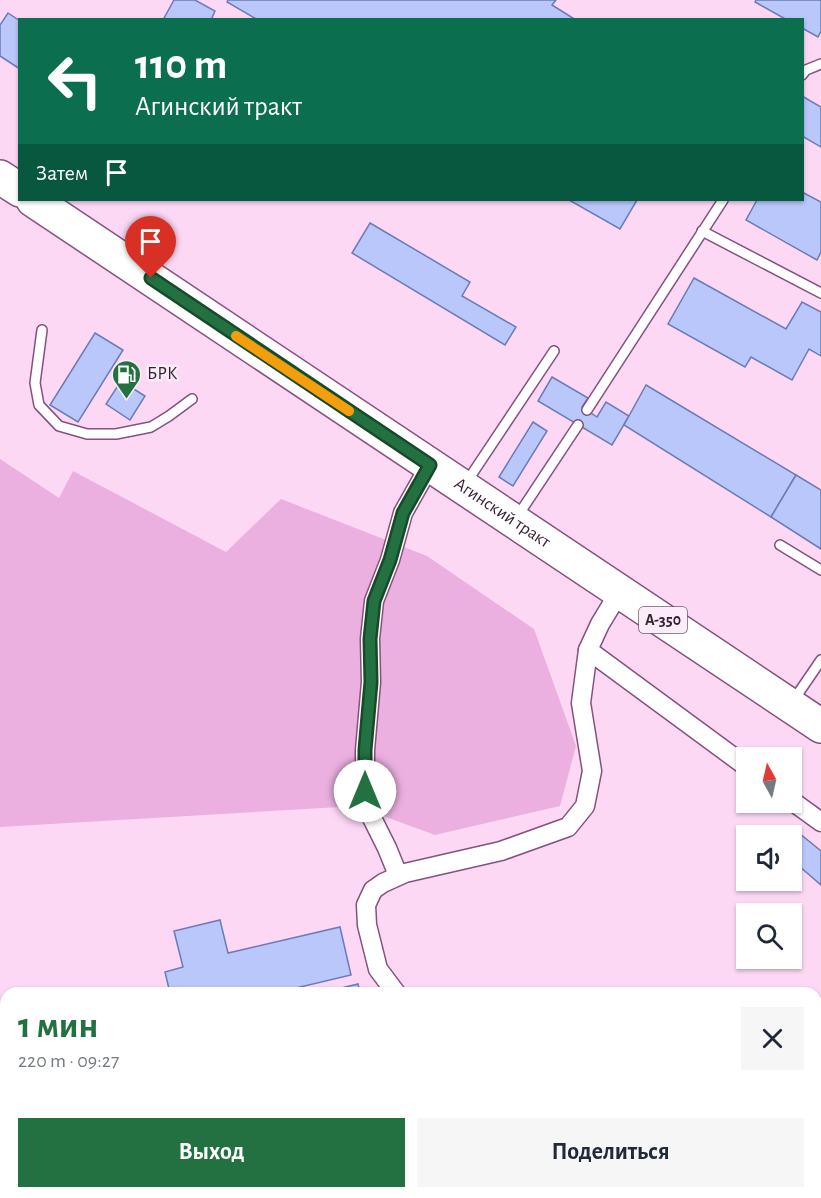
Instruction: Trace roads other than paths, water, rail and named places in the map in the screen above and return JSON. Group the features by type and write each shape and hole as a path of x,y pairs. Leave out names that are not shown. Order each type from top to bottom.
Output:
{"highway":[{"path":"0,177 18,189"},
{"name":"Агинский тракт","path":"34,201 821,726"}],"street":[{"path":"398,876 372,818 365,791 365,750 371,682 371,629 374,601 390,560 403,513 430,465"},
{"path":"392,987 378,969 367,926 366,905 373,890 398,876 501,851 568,827 585,806 592,771 581,703 588,650 600,624 620,591"},
{"path":"588,650 736,759"},
{"path":"802,808 821,822"}],"lane":[{"path":"804,72 821,64"},
{"path":"587,411 722,201"},
{"path":"702,231 821,293"},
{"path":"42,330 35,383 39,405 59,426 87,434 116,435 151,427 192,399"},
{"path":"464,488 554,351"},
{"path":"514,521 578,424"},
{"path":"780,545 821,570"},
{"path":"789,705 821,660"}],"place":[{"name":"БРК","path":"126,400"}]}
